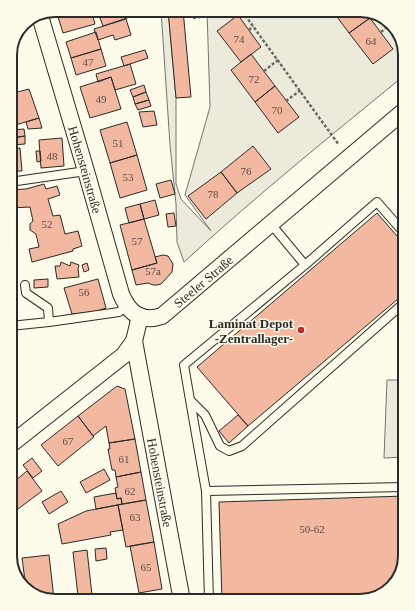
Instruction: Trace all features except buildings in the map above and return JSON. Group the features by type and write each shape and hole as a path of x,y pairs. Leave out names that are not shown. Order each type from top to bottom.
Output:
{"street":[{"name":"Hohensteinstraße","path":"41,20 121,294 134,311"},
{"name":"Steeler Straße","path":"134,311 144,318 156,318 162,316 398,116"},
{"path":"17,439 124,355 134,341 134,311"},
{"name":"Hohensteinstraße","path":"134,341 181,594"}],"lane":[{"path":"17,181 86,171"},
{"path":"209,594 206,491 184,365 305,265 377,202 398,226"},
{"path":"271,224 305,265"},
{"path":"25,284 26,293 48,308 49,322"},
{"path":"190,400 204,415 220,446 229,451 242,446 398,308"},
{"path":"17,325 134,311"},
{"path":"206,491 398,487"}],"path":[{"path":"193,18 200,17"},
{"path":"246,17 301,90 348,157"},
{"path":"248,30 253,26"},
{"path":"381,32 386,28"},
{"path":"264,71 278,60"},
{"path":"286,101 301,90"}],"shaded area":[{"path":"161,17 169,17 176,98 176,184 181,199 211,231 185,195 210,107 207,17 362,17 370,18 379,22 387,28 393,36 398,50 398,81 265,190 184,262 177,242 176,204 170,145"},
{"path":"387,380 398,380 398,457 384,458"}],"place":[{"name":"Laminat Depot -Zentrallager-","path":"301,330"}]}
